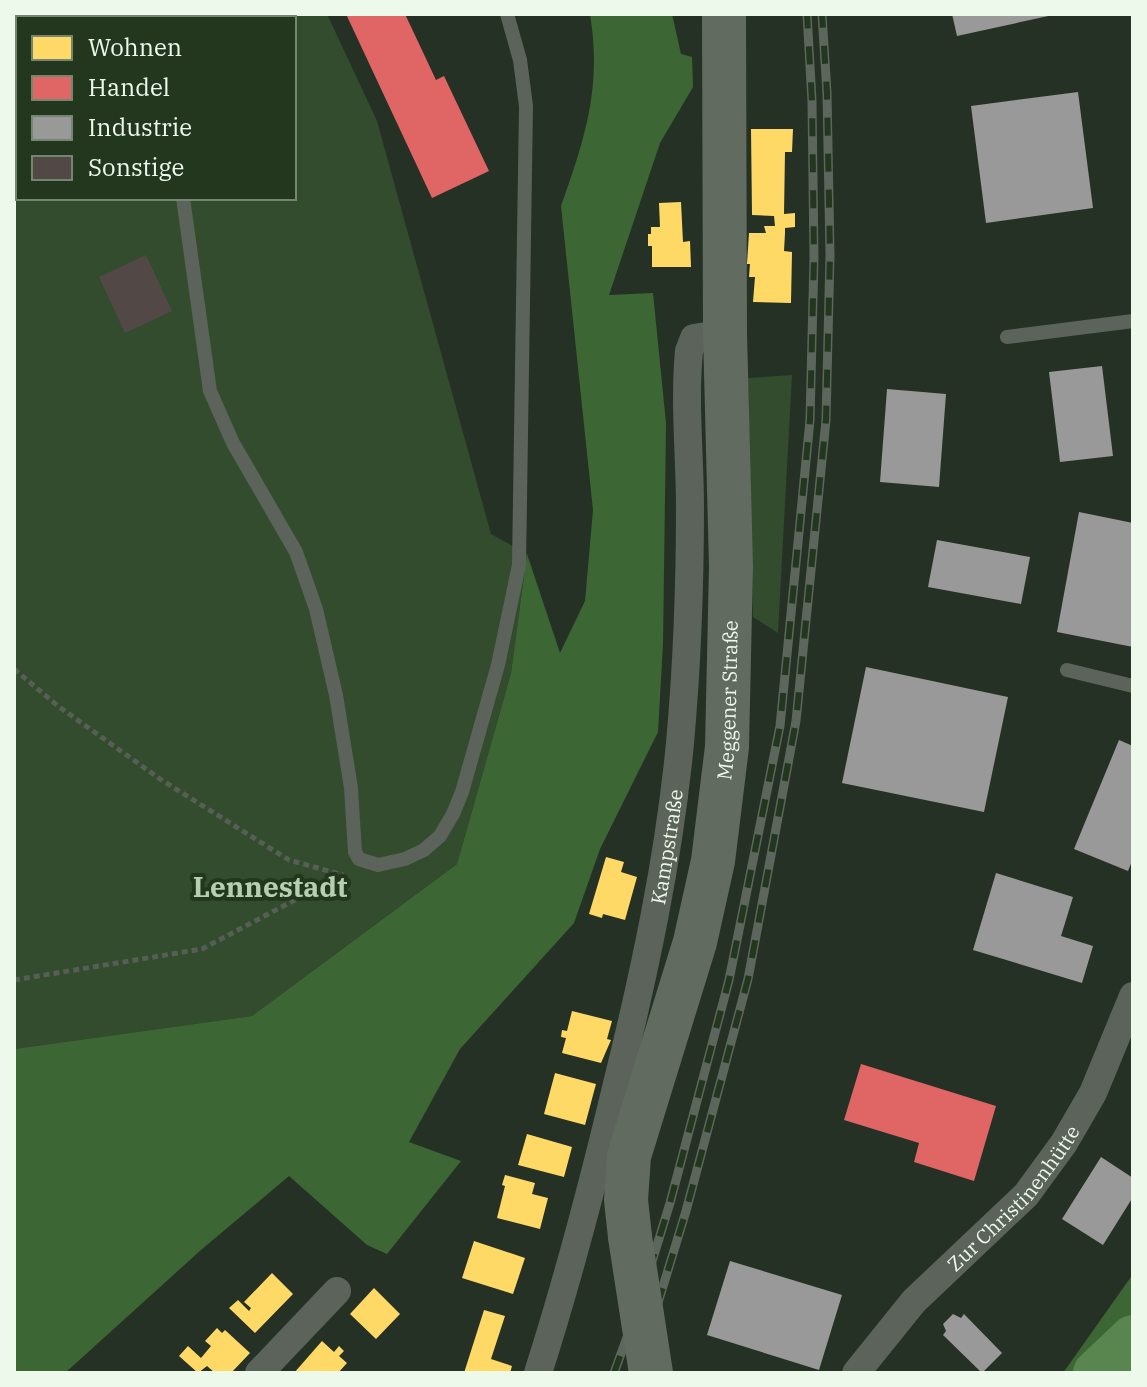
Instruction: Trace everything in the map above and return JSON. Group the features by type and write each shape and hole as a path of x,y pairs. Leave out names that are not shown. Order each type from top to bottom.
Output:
{"main road":[{"name":"Meggener Straße","path":"651,1373 626,1200 629,1156 695,942 713,861 726,762 731,566 725,333 724,14"}],"street":[{"name":"Kampstraße","path":"538,1373 566,1286 617,1086 667,845 687,648 689,351 694,338 725,333"},
{"name":"Zur Christinenhütte","path":"856,1373 914,1301 1026,1195 1064,1143 1093,1093 1133,996"},
{"path":"259,1373 337,1291"}],"lane":[{"path":"183,200 210,391 233,443 296,552 316,609 351,788 355,852 366,863 378,865 405,859 424,850 440,836 462,792 498,665 519,565 526,106 520,60 507,14"},
{"path":"1007,337 1133,321"},
{"path":"1067,670 1133,686"}],"path":[{"path":"14,669 58,706 160,779 289,860 343,875"},
{"path":"14,980 202,949 366,863"}],"green space":[{"path":"14,14 327,14 377,121 491,534 527,554 511,673 457,864 252,1016 14,1049"},
{"path":"590,14 672,14 681,54 692,57 693,87 660,143 609,295 653,293 666,423 663,644 658,732 600,849 574,923 460,1049 409,1142 461,1161 387,1254 367,1245 289,1176 201,1250 65,1373 14,1373 14,1049 252,1016 457,864 511,673 527,554 560,653 585,601 593,510 561,206 589,112 594,65"},
{"path":"792,375 778,633 753,617 748,378"},
{"path":"1133,1274 1133,1373 1063,1373"}],"building: Wohnen":[{"path":"751,129 793,129 792,152 785,152 784,214 795,213 795,227 785,228 784,251 792,252 791,303 753,302 755,277 749,277 750,264 747,264 749,233 766,233 764,226 775,226 774,216 752,215"},
{"path":"681,202 683,242 690,241 691,267 652,267 652,246 648,246 648,234 651,234 651,227 660,227 659,203"},
{"path":"606,857 624,862 621,872 637,877 625,920 589,914"},
{"path":"572,1011 612,1021 607,1039 611,1040 601,1063 562,1053 566,1038 561,1037 562,1030 567,1031"},
{"path":"555,1073 596,1084 585,1125 544,1114"},
{"path":"527,1134 572,1147 564,1177 518,1165"},
{"path":"505,1175 535,1183 532,1194 548,1198 540,1229 497,1218"},
{"path":"474,1241 525,1258 513,1294 462,1278"},
{"path":"272,1273 293,1294 255,1333 229,1308 238,1300 249,1311 251,1308 244,1302"},
{"path":"374,1288 400,1314 376,1339 350,1314"},
{"path":"484,1310 505,1316 491,1359 512,1366 510,1373 464,1373"},
{"path":"217,1328 222,1333 225,1330 250,1353 231,1373 215,1373 207,1366 198,1373 179,1356 188,1346 201,1358 211,1346 205,1341"},
{"path":"322,1341 334,1352 339,1346 344,1351 339,1356 347,1363 338,1373 294,1373"}],"building: Handel":[{"path":"346,14 405,14 436,80 444,76 489,171 432,198"},
{"path":"861,1064 996,1106 974,1181 914,1162 919,1143 844,1120"}],"building: Industrie":[{"path":"952,14 1053,14 1053,15 957,36"},
{"path":"1078,92 1093,208 986,223 971,106"},
{"path":"1102,366 1113,456 1060,462 1049,372"},
{"path":"887,389 946,394 939,487 880,482"},
{"path":"1079,512 1133,523 1133,647 1057,632"},
{"path":"937,540 1030,557 1021,604 928,587"},
{"path":"866,667 1008,697 984,812 842,783"},
{"path":"1119,740 1133,746 1133,859 1128,871 1074,849"},
{"path":"996,873 1073,897 1061,936 1093,946 1082,983 973,950"},
{"path":"1101,1157 1133,1178 1133,1197 1103,1245 1062,1219"},
{"path":"730,1261 842,1295 819,1370 707,1335"},
{"path":"953,1314 961,1318 964,1314 1002,1353 982,1373 943,1335 946,1331 943,1324"}],"building: Sonstige":[{"path":"146,255 172,311 125,333 99,277"}],"waterway":[{"path":"1096,1373 1133,1338"}],"railway":[{"path":"614,1373 670,1203 729,980 780,726 810,420 814,258 812,101 807,14"},
{"path":"633,1373 686,1211 748,979 796,721 826,420 830,255 822,14"}],"district":[{"name":"Lennestadt","path":"270,886"}]}
